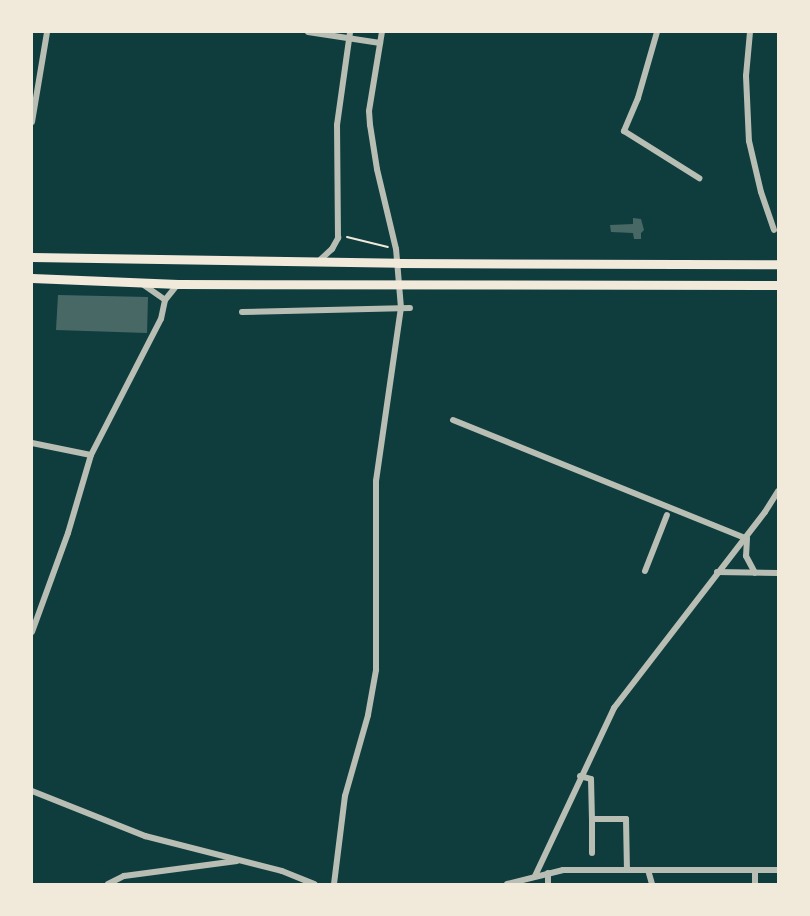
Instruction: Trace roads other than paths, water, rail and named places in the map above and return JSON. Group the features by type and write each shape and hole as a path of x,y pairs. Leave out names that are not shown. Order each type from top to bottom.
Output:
{"main road":[{"path":"32,257 398,263 778,264"},
{"path":"32,278 178,284 778,285"}],"street":[{"path":"32,122 47,32"},
{"path":"308,32 380,43"},
{"path":"319,262 335,245 338,234 337,124 350,32"},
{"path":"334,885 345,796 368,715 376,670 376,481 401,308 396,249 377,169 369,111 382,32"},
{"path":"657,32 638,98 624,131 699,178"},
{"path":"750,32 746,76 749,141 761,192 774,230"},
{"path":"141,283 165,300"},
{"path":"32,632 68,533 91,455 161,319 165,300 178,284"},
{"path":"242,312 410,308"},
{"path":"453,420 746,536"},
{"path":"32,443 91,455"},
{"path":"535,876 580,776 624,692 746,536 778,491"},
{"path":"645,571 667,515"},
{"path":"746,536 746,556 755,573"},
{"path":"717,572 778,573"},
{"path":"580,776 591,779 592,853"},
{"path":"32,791 145,836 282,871 314,885"},
{"path":"592,819 626,819 627,869"},
{"path":"108,885 124,876 240,861"},
{"path":"507,885 563,870 778,870"},
{"path":"648,870 652,885"},
{"path":"755,870 755,885"},
{"path":"548,873 548,885"}]}
